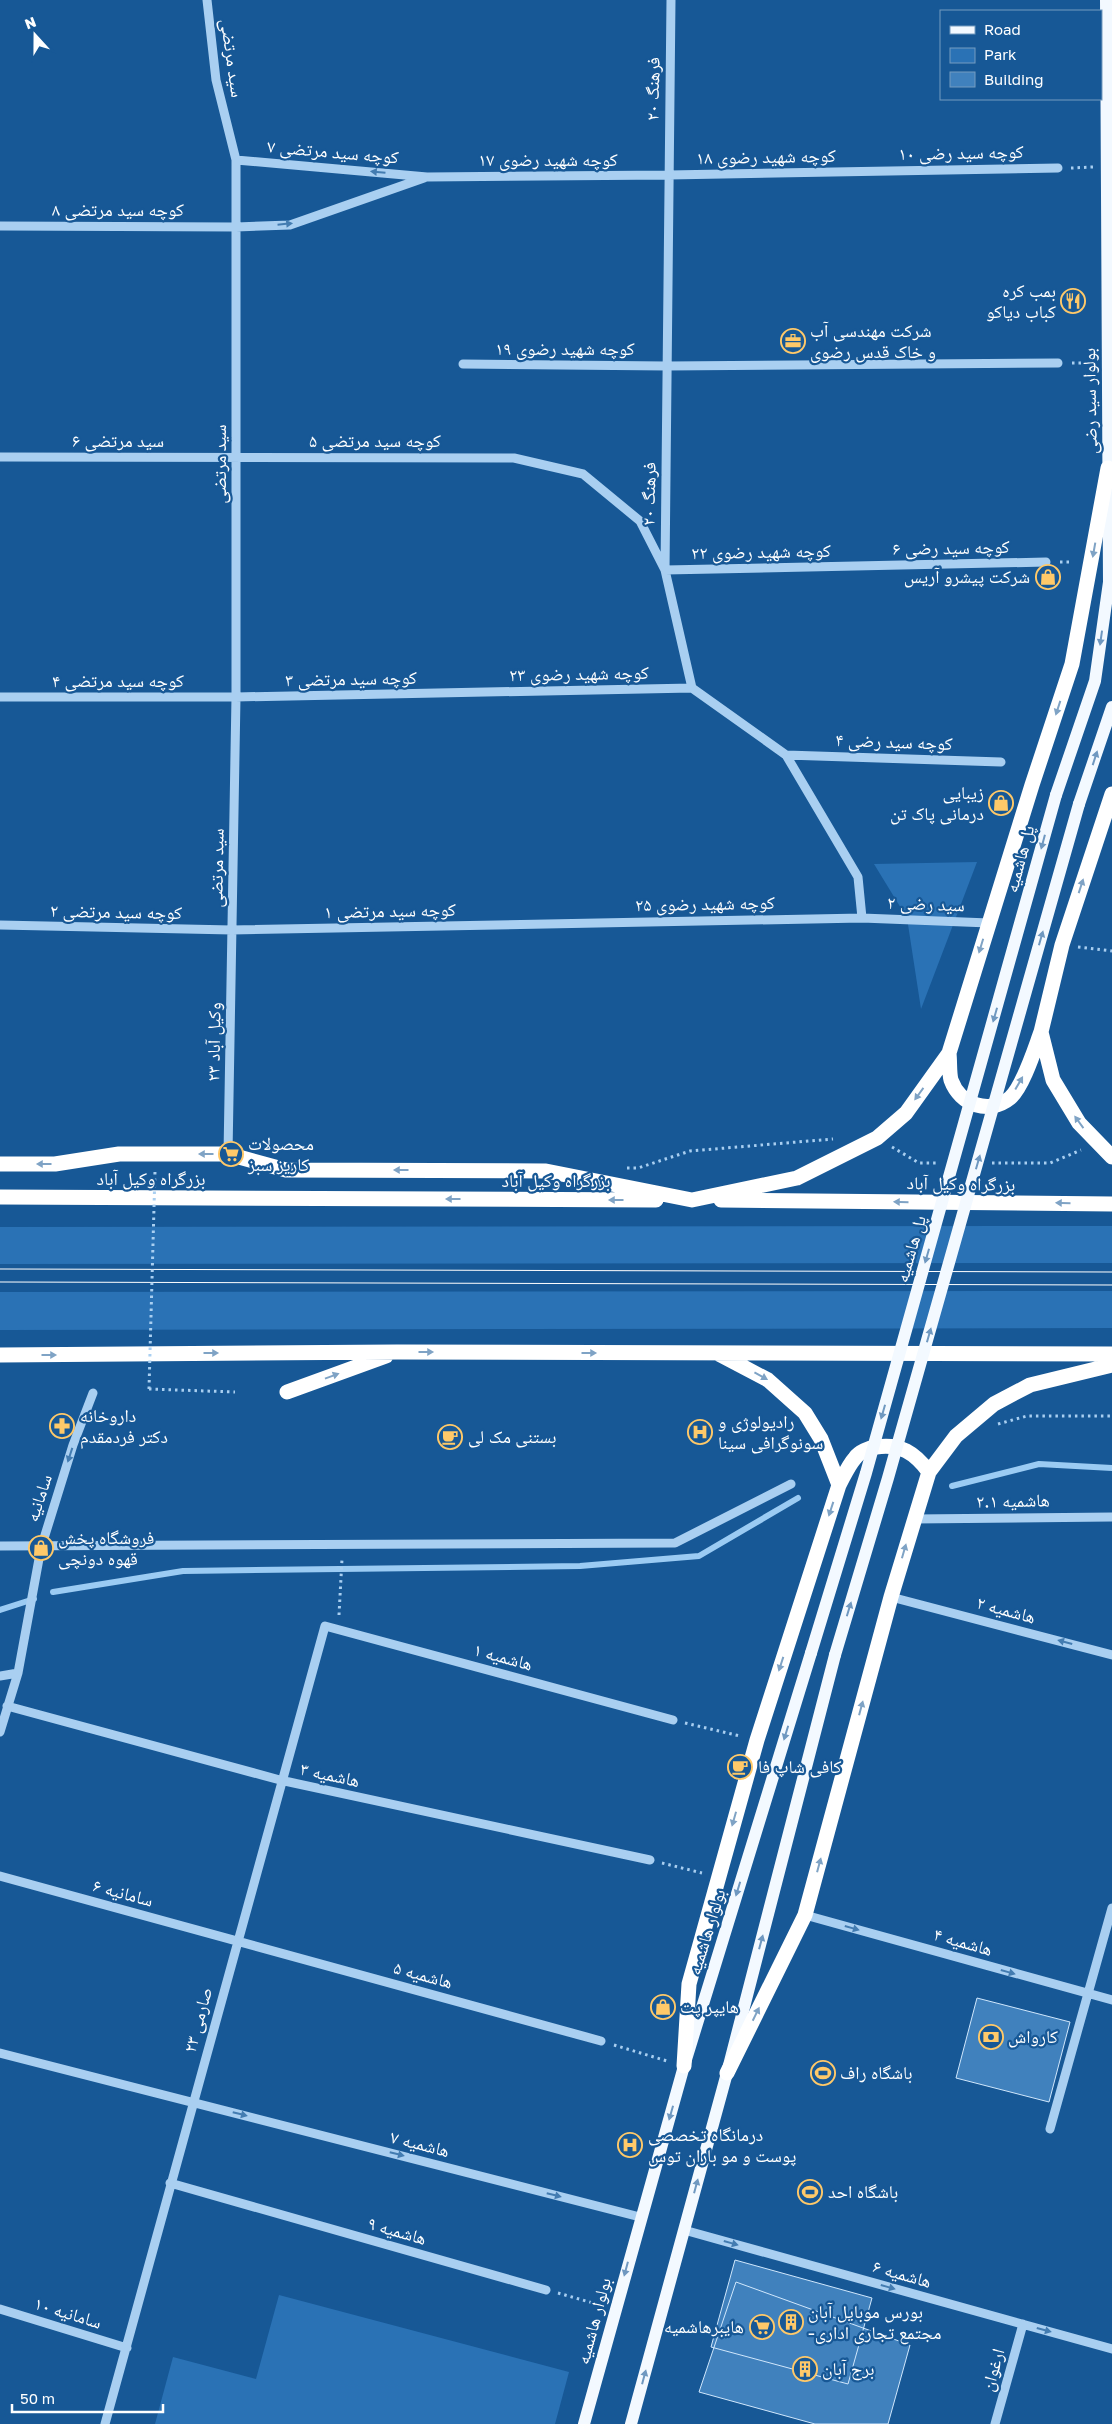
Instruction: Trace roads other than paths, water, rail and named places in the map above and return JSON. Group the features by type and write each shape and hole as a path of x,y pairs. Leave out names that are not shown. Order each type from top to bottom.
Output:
{"highway":[{"path":"0,1164 55,1164 119,1154 228,1154 286,1170 546,1171 692,1200 797,1178 876,1138 906,1113 949,1053 1072,664 1108,468"},
{"path":"949,1053 951,1079 959,1095 976,1106 992,1108 1011,1098 1026,1070 1041,1032 1062,945 1112,794"},
{"path":"1041,1032 1053,1080 1079,1123 1112,1157"},
{"name":"بزرگراه وکیل آباد","path":"0,1197 1112,1204"},
{"path":"287,1392 397,1352"},
{"path":"0,1355 397,1352 1112,1354"},
{"path":"718,1353 768,1380 805,1413 821,1439 839,1485"},
{"path":"727,2073 805,1915 891,1597 928,1472 956,1436 994,1404 1030,1385 1112,1365"},
{"path":"684,2066 689,1984 757,1740 839,1485 856,1456 871,1448 888,1445 911,1453 918,1458 928,1472"}],"main road":[{"name":"بولوار سید رضی","path":"1056,795 1095,682 1109,582 1106,362 1108,167 1106,0"},
{"path":"631,2424 727,2073 835,1655 888,1478 1080,804 1112,707"},
{"name":"پل هاشمیه","path":"811,1653 866,1473 1056,795"},
{"name":"بولوار هاشمیه","path":"584,2424 640,2217 684,2066 811,1653"}],"street":[{"name":"سید مرتضی","path":"207,0 216,80 236,160 236,697 232,930"},
{"name":"فرهنگ ۲۰","path":"671,0 665,570 692,688"},
{"name":"کوچه سید مرتضی ۷","path":"236,160 427,177"},
{"name":"کوچه سید رضی ۱۰","path":"864,171 1058,168"},
{"name":"کوچه شهید رضوی ۱۸","path":"669,175 864,171"},
{"name":"کوچه شهید رضوی ۱۷","path":"427,177 669,175"},
{"name":"کوچه سید مرتضی ۸","path":"0,226 236,227 290,225 427,177"},
{"name":"کوچه شهید رضوی ۱۹","path":"463,364 667,366 1058,363"},
{"name":"سید مرتضی ۶","path":"0,457 236,457"},
{"name":"کوچه سید مرتضی ۵","path":"236,457 514,458 583,474 640,520 665,570"},
{"name":"کوچه سید رضی ۶","path":"857,566 1046,562"},
{"name":"کوچه شهید رضوی ۲۲","path":"665,570 857,566"},
{"name":"کوچه شهید رضوی ۲۳","path":"466,693 692,688"},
{"path":"692,688 786,755 858,877 862,918"},
{"name":"کوچه سید مرتضی ۳","path":"236,697 466,693"},
{"name":"کوچه سید مرتضی ۴","path":"0,697 236,697"},
{"name":"کوچه سید رضی ۴","path":"786,755 1001,762"},
{"name":"سید رضی ۲","path":"862,918 989,922"},
{"name":"کوچه شهید رضوی ۲۵","path":"548,924 862,918"},
{"name":"کوچه سید مرتضی ۱","path":"232,930 548,924"},
{"name":"کوچه سید مرتضی ۲","path":"0,925 232,930"},
{"name":"۲۳ وکیل آباد","path":"228,1154 232,930"},
{"name":"سامانیه","path":"0,1732 18,1673 41,1548 73,1445 93,1393"},
{"path":"0,1546 41,1548 675,1544 791,1484"},
{"name":"هاشمیه ۲.۱","path":"914,1519 1112,1517"},
{"name":"هاشمیه ۲","path":"891,1597 1112,1655"},
{"name":"هاشمیه ۱","path":"325,1626 673,1720"},
{"name":"صارمی ۲۳","path":"105,2424 280,1780 325,1626"},
{"path":"0,1676 18,1673"},
{"name":"هاشمیه ۳","path":"8,1706 280,1780 650,1860"},
{"name":"سامانیه ۶","path":"0,1876 237,1941"},
{"path":"1050,2129 1112,1908"},
{"name":"هاشمیه ۴","path":"805,1915 1112,2000"},
{"name":"هاشمیه ۵","path":"237,1941 601,2041"},
{"name":"هاشمیه ۷","path":"0,2053 640,2217"},
{"name":"هاشمیه ۹","path":"170,2183 546,2290"},
{"name":"هاشمیه ۶","path":"684,2230 1112,2349"},
{"name":"سامانیه ۱۰","path":"0,2309 127,2348"},
{"name":"ارغوان","path":"995,2424 1023,2324"}],"waterway":[{"path":"952,1486 1039,1464 1112,1468"},
{"path":"53,1592 183,1571 580,1566 699,1556 798,1498"},
{"path":"0,1610 34,1599"}],"tram line":[{"path":"0,1269 1112,1272"},
{"path":"0,1282 1112,1285"}],"place":[{"name":"بمب کره کباب دیاکو","path":"1073,301"},
{"name":"شرکت مهندسی آب و خاک قدس رضوی","path":"793,341"},
{"name":"شرکت پیشرو آریس","path":"1048,577"},
{"name":"زیبایی درمانی پاک تن","path":"1001,803"},
{"name":"محصولات کاریز سبز","path":"231,1154"},
{"name":"داروخانه دكتر فردمقدم","path":"62,1426"},
{"name":"رادیولوژی و سونوگرافی سینا","path":"700,1432"},
{"name":"بستنی مک لی","path":"450,1437"},
{"name":"فروشگاه پخش قهوه دونچی","path":"41,1548"},
{"name":"کافی شاپ فا","path":"740,1767"},
{"name":"هایپر پت","path":"663,2007"},
{"name":"کارواش","path":"991,2037"},
{"name":"باشگاه راف","path":"823,2073"},
{"name":"درمانگاه تخصصی پوست و مو باران توس","path":"630,2145"},
{"name":"باشگاه احد","path":"810,2192"},
{"name":"بورس موبایل آبان -مجتمع تجاری اداری","path":"791,2322"},
{"name":"هایبرهاشمیه","path":"762,2327"},
{"name":"برج آبان","path":"805,2369"}]}
